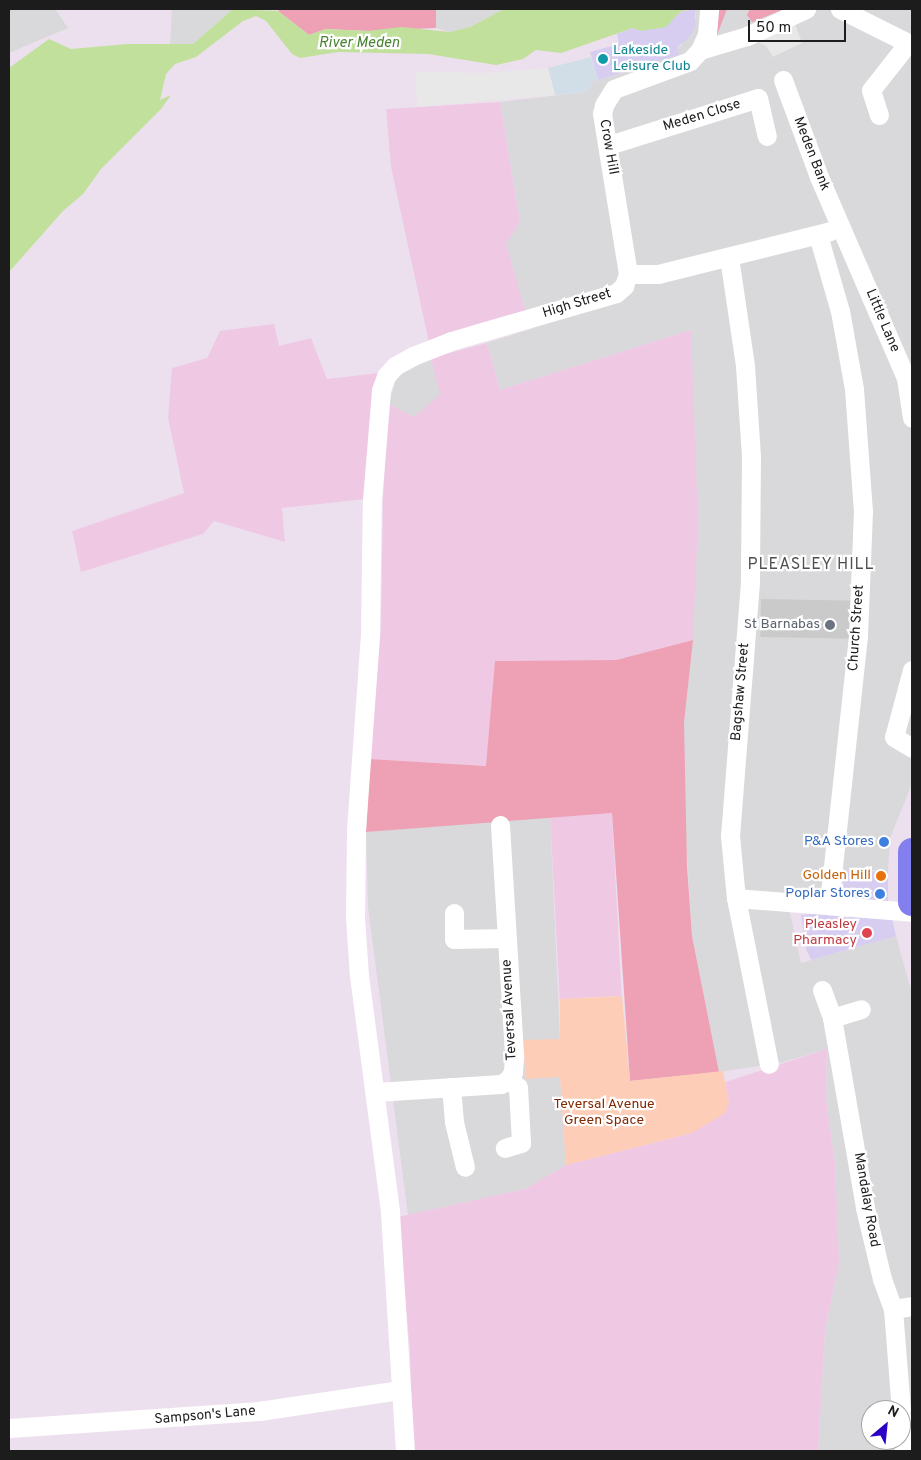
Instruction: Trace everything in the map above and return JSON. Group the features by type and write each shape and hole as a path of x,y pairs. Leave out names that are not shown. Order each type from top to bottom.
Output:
{"highway":[{"path":"912,852 912,902"}],"street":[{"path":"700,50 707,34 709,9"},
{"path":"700,50 747,36 806,9"},
{"path":"840,9 910,44 871,90 878,115"},
{"name":"Crow Hill","path":"628,274 609,145 602,114 607,96 614,89 690,61 700,50"},
{"name":"Meden Bank","path":"783,80 841,227"},
{"name":"Meden Close","path":"609,145 758,98 767,136"},
{"path":"628,274 658,274 818,235 841,227"},
{"name":"Little Lane","path":"841,227 906,378 912,418"},
{"name":"Church Street","path":"818,235 840,311 854,389 863,510 858,636 829,905"},
{"name":"Bagshaw Street","path":"729,257 745,366 750,457 750,582 730,836 736,898 769,1064"},
{"name":"High Street","path":"376,1092 359,976 355,917 356,830 370,636 376,422 381,390 386,376 394,366 451,341 616,294 624,286 628,274"},
{"path":"912,670 894,737 912,748"},
{"name":"Teversal Avenue","path":"376,1092 501,1084 508,1080 514,1072 500,825"},
{"path":"736,898 912,912"},
{"path":"454,913 454,939 506,938"},
{"name":"Mandalay Road","path":"822,990 832,1018 865,1208 882,1279 893,1309 900,1400"},
{"path":"832,1018 861,1009"},
{"name":"Teversal Avenue","path":"505,1148 521,1143 518,1087 508,1080"},
{"path":"451,1087 454,1122 465,1167"},
{"path":"376,1092 390,1211 405,1451"},
{"path":"893,1309 912,1306"},
{"name":"Sampson's Lane","path":"9,1428 259,1412 400,1390"}],"shaded area":[{"path":"9,9 55,9 68,28 9,53"},
{"path":"172,9 233,9 193,44 170,44"},
{"path":"280,9 436,9 436,28 368,31 326,29 309,35 278,11"},
{"path":"436,9 504,9 470,27 450,32 436,28"},
{"path":"695,9 912,9 912,784 890,838 888,872 871,870 871,873 825,867 822,893 785,890 801,963 896,936 912,994 912,1451 818,1451 825,1330 839,1263 835,1164 826,1100 827,1049 780,1063 719,1072 692,936 684,810 684,723 693,640 691,330 500,390 487,343 534,328 526,313 505,244 520,222 500,102 586,92 592,82 679,55 677,47 681,46 696,17"},
{"path":"695,9 695,26 688,39 677,47 679,55 598,80 590,52 619,44 617,34 633,28 665,27 680,12"},
{"path":"718,9 727,9 717,35 716,33"},
{"path":"750,9 782,10 752,22 747,15"},
{"path":"795,24 802,43 773,57 766,46 757,42"},
{"path":"591,57 598,80 592,82 586,92 555,95 548,68"},
{"path":"548,68 555,95 417,107 416,72 486,73"},
{"path":"500,102 520,222 506,244 526,313 429,343 391,167 386,109"},
{"path":"274,324 279,346 311,338 327,379 379,373 366,499 282,508 285,542 214,521 203,534 81,572 72,531 184,493 168,418 172,368 207,358 220,331"},
{"path":"691,330 698,520 693,640 616,660 581,662 486,766 370,759 381,628 383,497 389,404 414,417 440,395 431,358 487,343 500,390"},
{"path":"431,358 441,395 414,418 389,404 396,378 405,369"},
{"path":"761,599 856,601 855,639 760,637"},
{"path":"693,640 684,723 687,866 692,936 719,1072 630,1081 612,813 366,832 370,759 486,766 495,661 616,660"},
{"path":"612,813 622,996 560,999 550,816"},
{"path":"550,816 560,1040 523,1041 526,1078 560,1077 566,1165 525,1189 408,1215 368,907 366,832"},
{"path":"844,870 888,872 888,901 896,936 811,960 806,949 801,915 816,913 849,918 841,896"},
{"path":"827,1049 826,1100 835,1164 839,1263 825,1330 818,1451 413,1451 410,1351 398,1217 525,1189 566,1165 692,1133 729,1103 725,1082"}],"green space":[{"name":"Teversal Avenue Green Space","path":"622,996 630,1081 723,1071 729,1103 725,1113 692,1133 566,1165 560,1077 526,1079 523,1040 560,1039 560,999"}],"water":[{"name":"River Meden","path":"233,9 278,11 309,35 326,29 368,31 401,27 450,32 470,27 504,9 691,9 680,12 666,27 641,31 633,28 561,53 536,50 523,59 496,65 428,54 338,52 300,58 292,54 266,21 256,16 243,21 196,57 175,64 166,74 160,100 171,95 161,109 101,169 83,194 63,211 9,272 9,68 49,39 71,49 127,44 193,44"}],"place":[{"name":"Lakeside Leisure Club","path":"603,59"},
{"name":"St Barnabas","path":"830,625"},
{"name":"P&A Stores","path":"884,842"},
{"name":"Golden Hill","path":"881,876"},
{"name":"Poplar Stores","path":"880,894"},
{"name":"Pleasley Pharmacy","path":"867,933"}],"district":[{"name":"PLEASLEY HILL","path":"811,565"}]}
